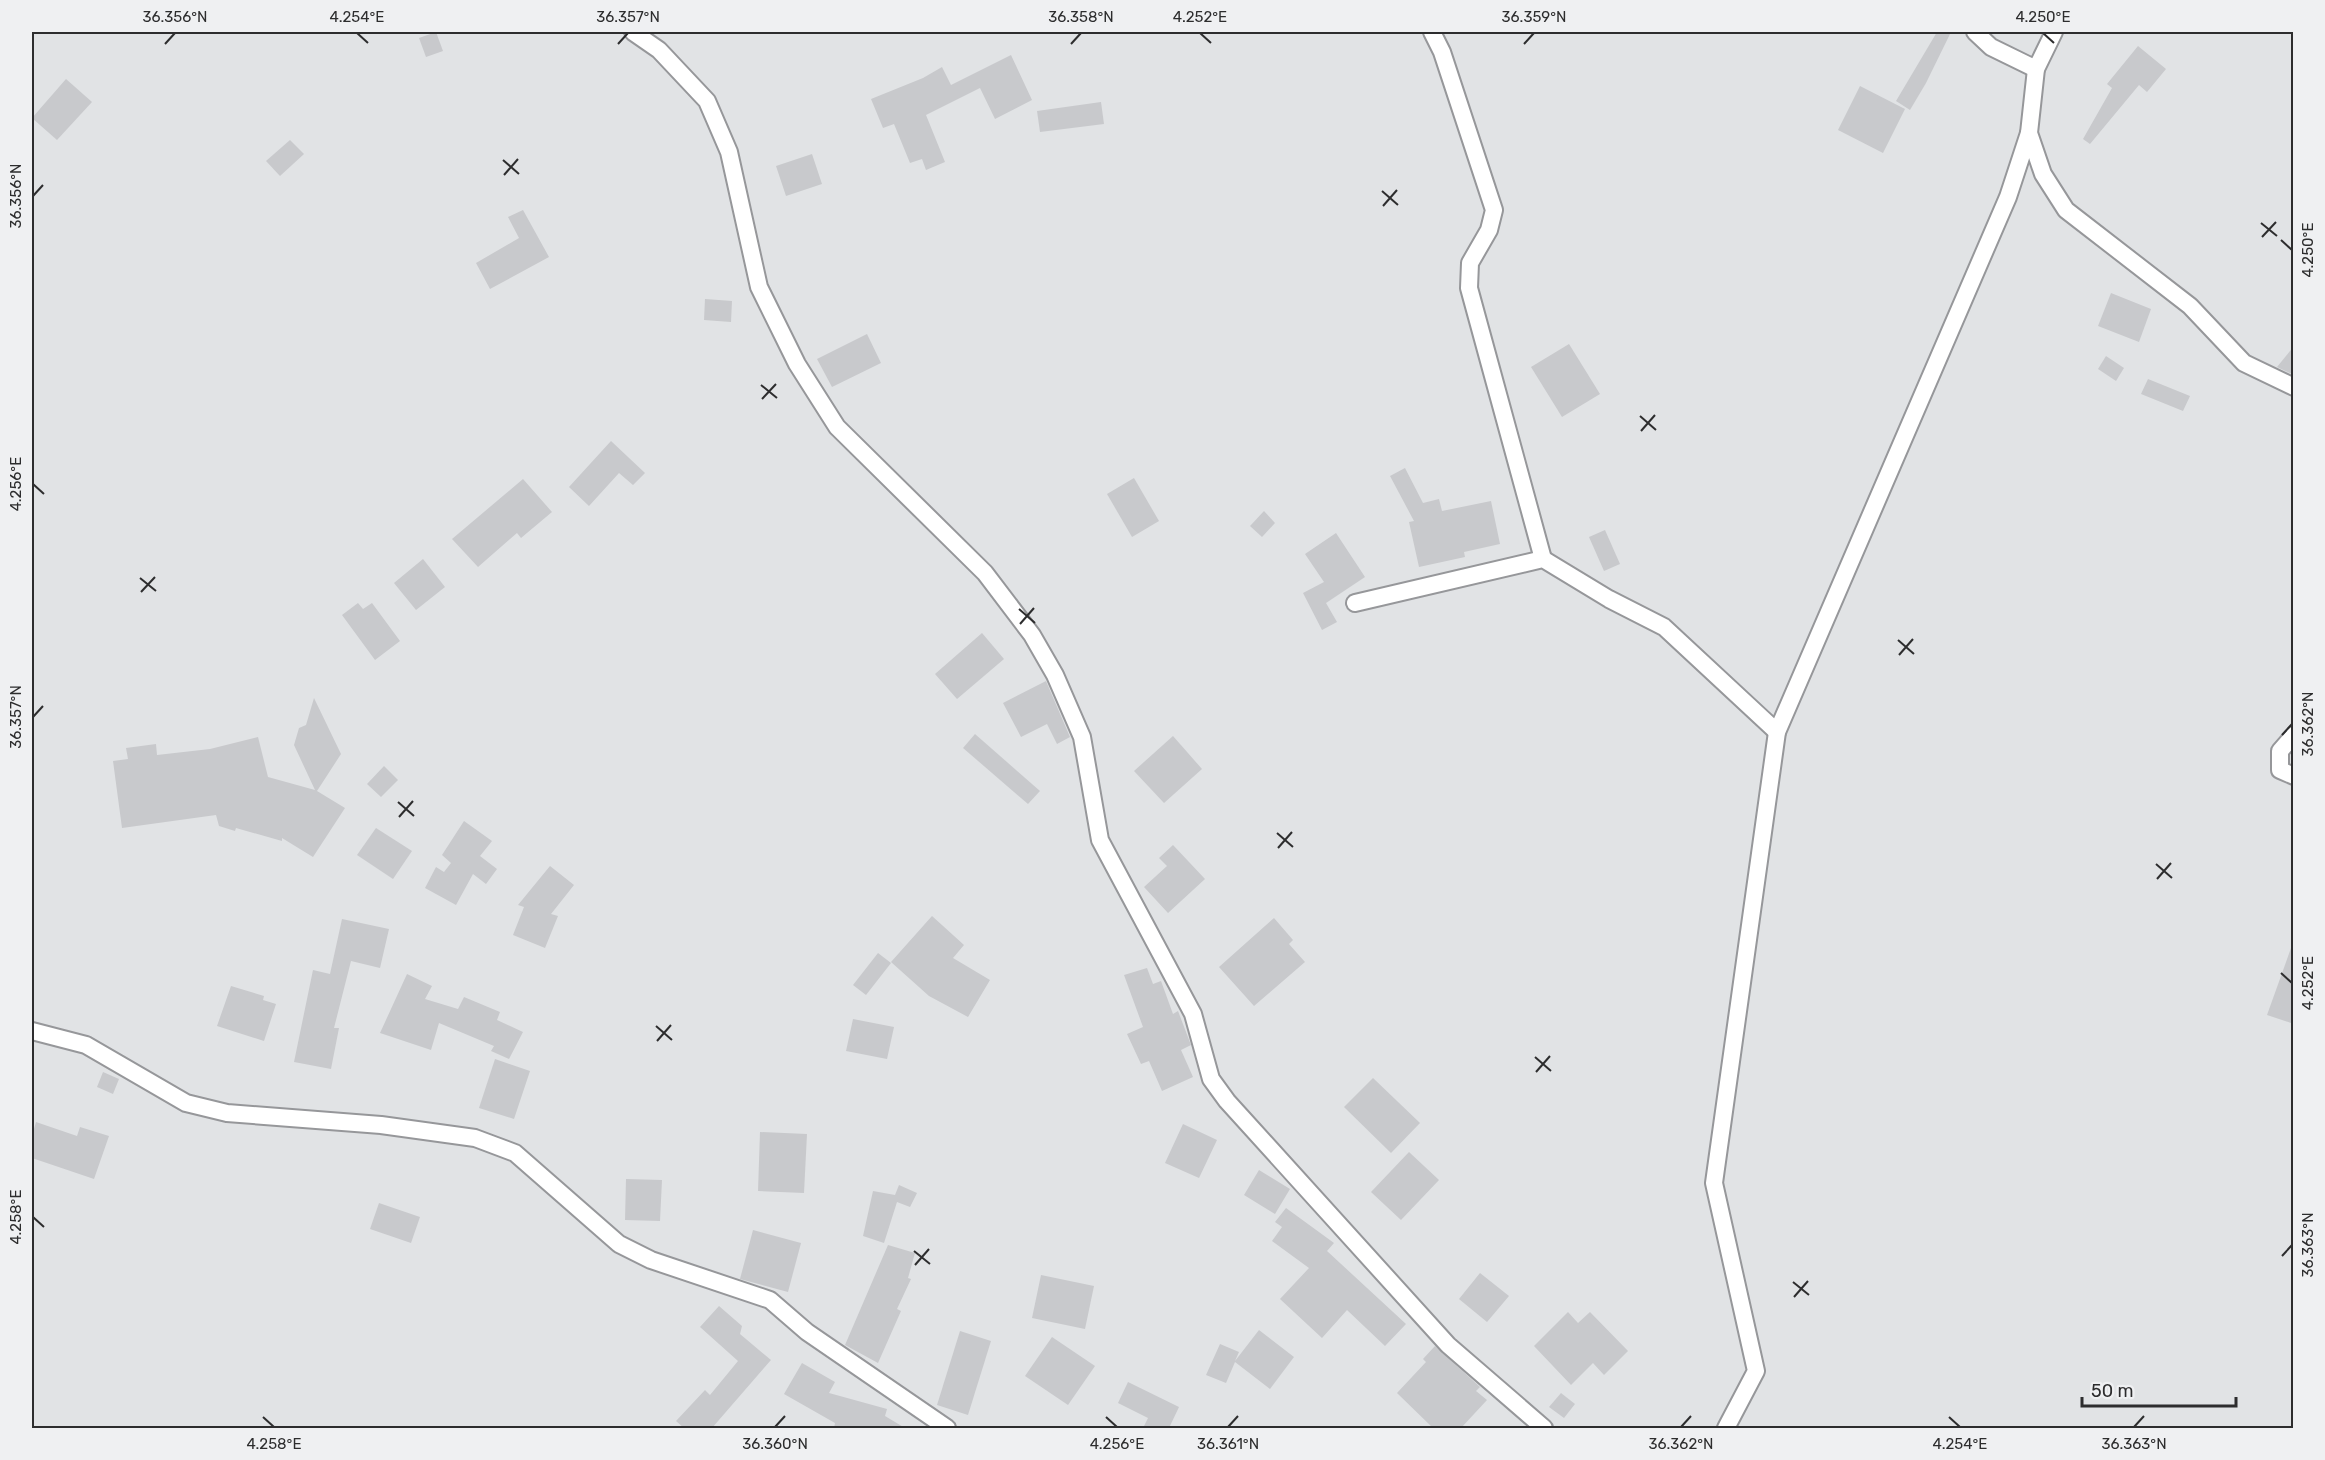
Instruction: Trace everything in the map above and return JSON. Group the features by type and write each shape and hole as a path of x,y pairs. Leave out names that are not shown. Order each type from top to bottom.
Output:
{"street":[{"path":"633,32 659,50 707,101 729,152 759,286 797,364 837,427 985,573 1032,635 1055,675 1082,737 1100,840 1193,1014 1211,1078 1227,1101 1448,1345 1544,1428"},
{"path":"1432,32 1442,52 1494,210 1489,230 1470,263 1470,288 1543,559 1609,599 1664,627 1777,732"},
{"path":"1975,32 1991,47 2036,69"},
{"path":"1726,1428 1756,1371 1714,1183 1777,732 2008,197 2030,133 2036,69 2054,32"},
{"path":"2030,133 2043,174 2066,210 2190,306 2244,363 2294,387"},
{"path":"1355,603 1543,559"},
{"path":"2294,735 2280,751 2280,770 2294,777"},
{"path":"32,1031 86,1045 186,1103 227,1113 381,1125 475,1138 515,1153 620,1244 651,1260 770,1300 807,1332 947,1428"}],"building":[{"path":"436,32 443,51 426,57 419,38"},
{"path":"1937,32 1951,32 1910,110 1896,101"},
{"path":"2138,46 2166,69 2147,92 2139,85 2090,144 2083,139 2112,88 2107,84"},
{"path":"1011,55 1032,100 995,119 980,88 926,115 945,162 926,170 922,159 910,163 894,124 883,128 871,99 923,78 942,67 951,85"},
{"path":"66,79 92,102 57,140 32,118"},
{"path":"1860,86 1905,109 1883,153 1838,130"},
{"path":"1101,102 1104,124 1040,132 1037,111"},
{"path":"290,140 304,154 280,176 266,161"},
{"path":"812,154 822,184 786,196 776,166"},
{"path":"523,210 549,257 490,289 476,263 519,238 508,217"},
{"path":"2111,293 2151,309 2139,342 2098,326"},
{"path":"705,299 732,301 731,322 704,320"},
{"path":"867,334 881,363 832,387 817,359"},
{"path":"1569,344 1600,394 1562,417 1531,367"},
{"path":"2294,346 2294,375 2277,367"},
{"path":"2106,356 2124,368 2116,381 2098,369"},
{"path":"2148,379 2190,396 2183,411 2141,394"},
{"path":"611,441 645,473 633,485 619,473 589,506 569,487"},
{"path":"1405,468 1423,503 1439,499 1442,511 1491,501 1500,544 1464,552 1465,557 1419,567 1409,522 1414,521 1390,476"},
{"path":"1134,478 1159,521 1132,537 1107,494"},
{"path":"523,479 552,512 521,538 517,533 478,567 452,539"},
{"path":"1264,511 1275,523 1262,537 1250,526"},
{"path":"1605,530 1620,564 1604,571 1589,537"},
{"path":"1336,533 1365,577 1326,603 1337,622 1322,630 1303,593 1324,582 1305,554"},
{"path":"423,559 445,587 416,610 394,583"},
{"path":"358,603 363,609 372,603 400,641 375,660 342,615"},
{"path":"982,633 1004,659 957,699 935,674"},
{"path":"1046,681 1070,737 1057,744 1047,724 1021,737 1003,703"},
{"path":"314,698 341,754 317,791 345,808 313,857 282,838 282,841 236,828 235,831 219,826 216,815 122,828 113,761 128,759 126,748 156,744 157,755 210,749 258,737 268,777 315,790 294,745 299,728 306,725"},
{"path":"975,734 1040,791 1028,804 963,748"},
{"path":"1173,736 1202,769 1164,803 1134,771"},
{"path":"384,766 398,780 381,797 367,784"},
{"path":"464,821 492,841 480,856 497,869 486,884 473,874 456,905 425,888 436,867 444,872 451,863 442,855"},
{"path":"376,828 412,851 393,879 357,855"},
{"path":"1173,845 1205,879 1168,913 1144,887 1167,866 1159,858"},
{"path":"550,866 574,885 551,914 558,916 545,948 513,935 524,907 518,905"},
{"path":"932,916 964,945 953,958 990,980 968,1017 929,996 891,962"},
{"path":"1274,918 1293,940 1289,944 1305,962 1254,1006 1219,967"},
{"path":"342,919 389,929 380,968 351,961 334,1028 339,1028 331,1069 294,1062 313,970 330,974"},
{"path":"2291,948 2294,948 2294,1024 2267,1015"},
{"path":"878,953 891,963 866,995 853,985"},
{"path":"1147,968 1153,984 1161,981 1173,1014 1178,1011 1191,1045 1181,1050 1193,1077 1162,1091 1149,1061 1141,1064 1127,1034 1143,1027 1124,975"},
{"path":"407,974 432,986 425,999 458,1009 464,997 500,1012 497,1020 523,1032 509,1059 491,1051 494,1046 439,1023 431,1050 380,1033"},
{"path":"231,986 264,996 263,1000 276,1004 264,1041 217,1026"},
{"path":"853,1019 894,1027 887,1059 846,1051"},
{"path":"495,1059 530,1071 514,1119 479,1108"},
{"path":"103,1072 119,1079 113,1094 97,1087"},
{"path":"1373,1078 1420,1123 1391,1153 1344,1107"},
{"path":"36,1122 77,1136 80,1127 109,1136 94,1179 32,1158 32,1136"},
{"path":"1183,1124 1217,1140 1199,1178 1165,1163"},
{"path":"760,1132 807,1134 804,1193 758,1191"},
{"path":"1409,1152 1439,1180 1401,1220 1371,1192"},
{"path":"1259,1170 1290,1189 1275,1214 1244,1195"},
{"path":"626,1179 662,1180 660,1221 625,1220"},
{"path":"899,1185 917,1193 910,1207 897,1202 884,1243 863,1236 873,1191 895,1195"},
{"path":"379,1203 420,1217 411,1243 370,1229"},
{"path":"1286,1208 1334,1243 1327,1251 1406,1324 1385,1346 1347,1310 1322,1338 1280,1299 1309,1268 1272,1241 1282,1227 1275,1222"},
{"path":"753,1230 801,1243 788,1292 740,1279"},
{"path":"888,1245 915,1253 908,1278 911,1279 897,1309 901,1311 878,1363 845,1345"},
{"path":"1480,1273 1509,1296 1487,1322 1459,1299"},
{"path":"1041,1275 1094,1286 1085,1329 1032,1318"},
{"path":"719,1306 742,1326 740,1334 771,1360 712,1428 684,1428 676,1421 705,1390 710,1395 738,1361 700,1327"},
{"path":"1568,1312 1578,1323 1590,1312 1628,1351 1604,1375 1593,1363 1571,1385 1534,1346"},
{"path":"1259,1330 1294,1357 1270,1389 1235,1362 1226,1383 1206,1375 1220,1344 1239,1352 1235,1361"},
{"path":"960,1331 991,1341 968,1415 937,1405"},
{"path":"1052,1337 1095,1366 1068,1405 1025,1376"},
{"path":"1435,1346 1480,1387 1476,1391 1487,1400 1461,1428 1433,1428 1397,1393 1426,1362 1423,1359"},
{"path":"802,1363 835,1382 829,1393 887,1409 885,1416 905,1428 834,1428 835,1423 784,1394"},
{"path":"1128,1382 1179,1407 1169,1428 1143,1428 1148,1418 1118,1403"},
{"path":"1561,1393 1575,1404 1564,1418 1549,1407"}]}
